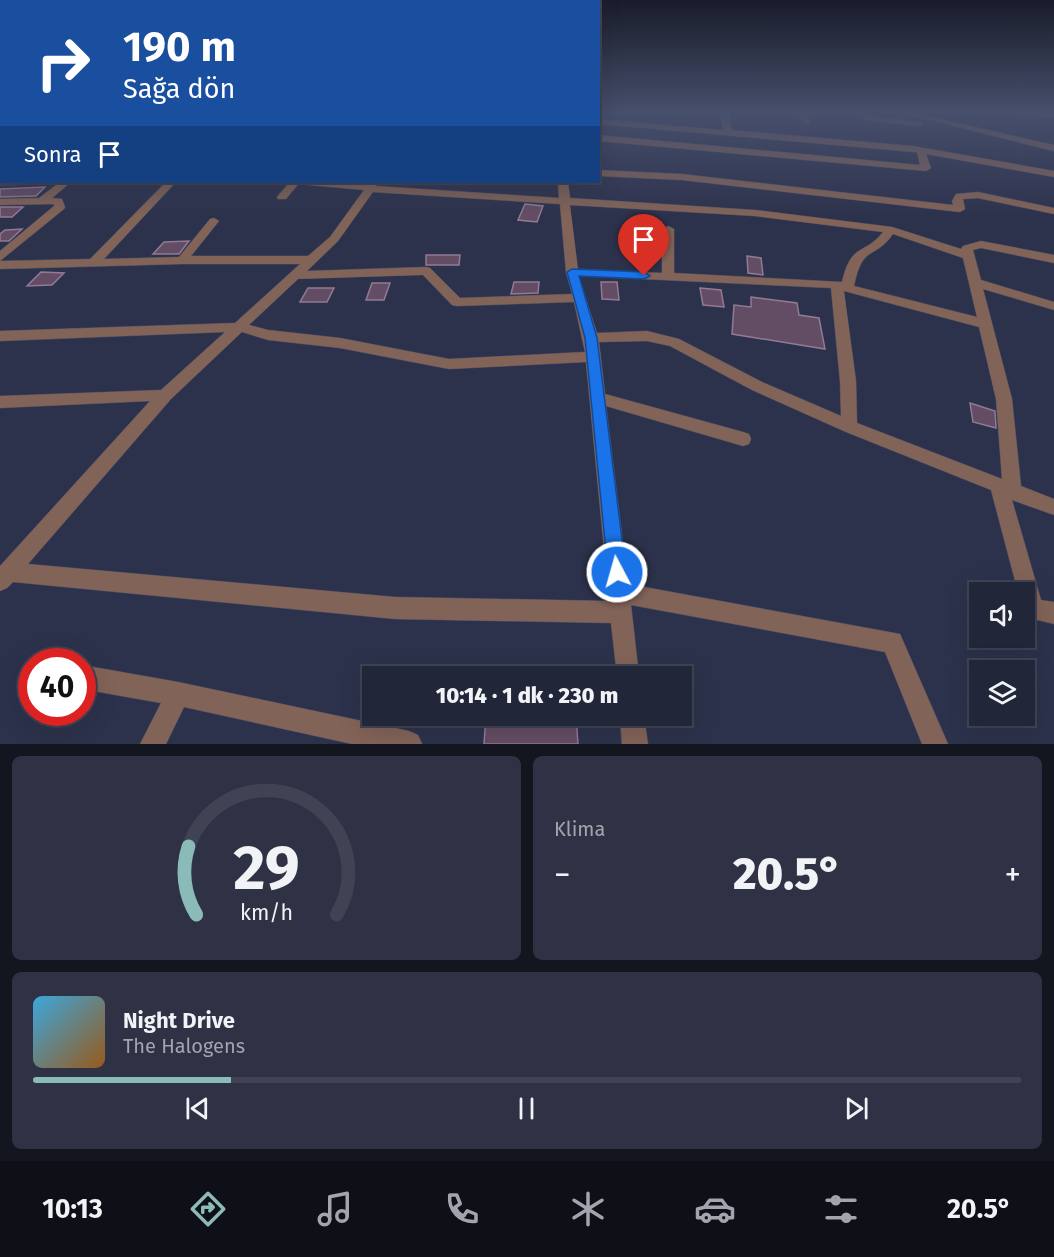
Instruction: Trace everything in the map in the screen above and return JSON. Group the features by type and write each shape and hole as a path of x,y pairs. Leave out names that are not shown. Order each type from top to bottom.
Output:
{"street":[{"path":"703,147 926,168 921,152"},
{"path":"868,147 921,152 1054,174"},
{"path":"600,173 682,177 960,209 957,201 960,196 978,195 1054,211"},
{"path":"41,202 65,183"},
{"path":"93,263 170,183"},
{"path":"282,197 294,183"},
{"path":"324,183 371,186 432,195 700,208 890,230 970,256"},
{"path":"563,183 572,272 591,338 627,666"},
{"path":"5,576 165,395 334,239 371,186"},
{"path":"0,202 58,201 60,207 0,257"},
{"path":"182,260 214,221"},
{"path":"668,229 668,277"},
{"path":"849,426 842,287 861,253 885,240 890,230"},
{"path":"0,244 16,243"},
{"path":"1054,259 981,244 968,248 1004,399 1006,489 1033,609 1054,613"},
{"path":"0,265 182,260 312,260"},
{"path":"296,274 426,271 457,302 579,298"},
{"path":"572,272 842,287 986,324"},
{"path":"977,283 1054,306"},
{"path":"0,336 239,327 268,335 340,343 449,364 593,357"},
{"path":"591,338 647,336 674,342 757,386 849,426 1054,507"},
{"path":"0,402 165,395"},
{"path":"598,398 743,439"},
{"path":"5,576 395,608 620,603 892,642 935,744"},
{"path":"96,679 178,694 409,744"},
{"path":"153,744 178,694"},
{"path":"633,726 635,744"}],"building":[{"path":"45,187 36,196 0,197 0,189"},
{"path":"525,204 543,206 537,222 518,220"},
{"path":"0,207 23,207 12,217 0,217"},
{"path":"22,229 9,241 0,241 0,234 5,230"},
{"path":"189,241 179,254 153,254 164,242"},
{"path":"426,255 460,255 459,265 426,265"},
{"path":"747,256 761,258 763,275 748,273"},
{"path":"41,272 64,273 52,285 27,286"},
{"path":"514,282 539,282 538,293 511,294"},
{"path":"601,282 617,282 619,300 602,299"},
{"path":"372,283 390,283 384,300 366,300"},
{"path":"308,288 334,288 327,302 300,302"},
{"path":"700,288 721,290 724,307 703,305"},
{"path":"751,297 797,303 799,315 819,318 825,349 732,334 734,305 751,307"},
{"path":"970,403 995,411 996,428 973,422"},
{"path":"485,726 577,726 578,744 484,744"}],"route":[{"path":"617,572 591,338 572,272 644,276"}]}
